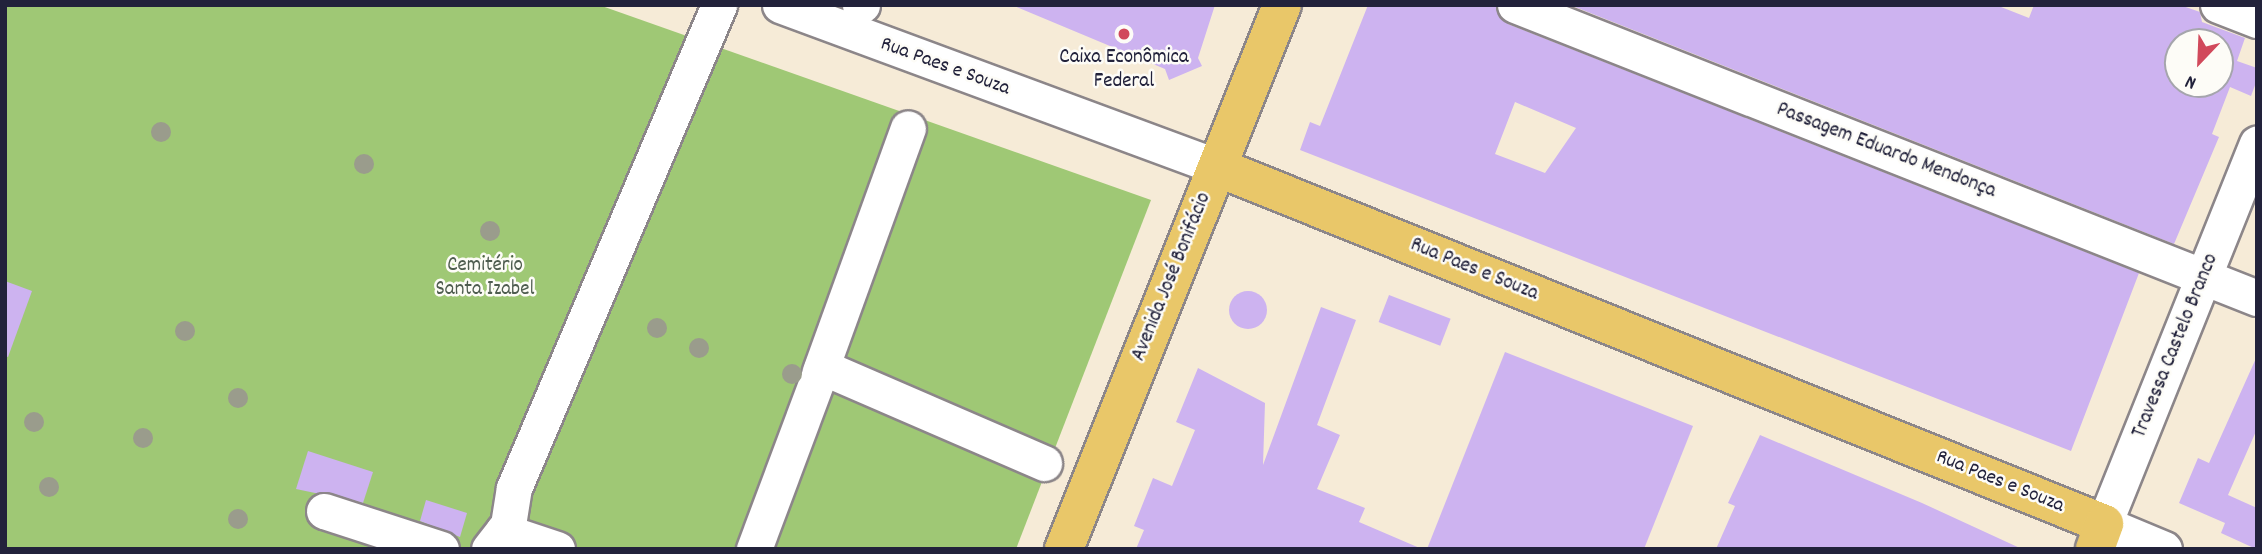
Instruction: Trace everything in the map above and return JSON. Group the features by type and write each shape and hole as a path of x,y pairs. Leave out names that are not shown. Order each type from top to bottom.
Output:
{"main road":[{"name":"Avenida José Bonifácio","path":"1064,549 1282,5"},
{"name":"Rua Paes e Souza","path":"1217,167 2100,536"}],"street":[{"path":"557,549 496,540 514,488 719,5"},
{"name":"Rua Paes e Souza","path":"780,5 849,11 1217,167"},
{"name":"Passagem Eduardo Mendonça","path":"1515,5 2205,275 2257,298"},
{"path":"2218,5 2257,20"},
{"path":"754,549 908,128"},
{"name":"Travessa Castelo Branco","path":"2100,536 2257,144"},
{"path":"820,371 1044,463"},
{"path":"324,511 441,549"},
{"name":"Rua Paes e Souza","path":"2100,536 2164,549"}],"green space":[{"name":"Cemitério Santa Izabel","path":"5,5 599,5 1151,200 1016,549 5,549"}],"building":[{"name":"Caixa Econômica Federal","path":"1012,5 1215,5 1198,58 1202,66 1169,80 1165,69"},
{"path":"1368,5 1495,5 1508,24 2139,273 2071,451 1300,150 1310,122 1320,126","holes":["1515,102 1576,128 1545,173 1495,154"]},
{"path":"1570,5 1996,5 2029,18 2034,5 2180,5 2200,12 2202,22 2218,28 2164,28 2164,98 2226,98 2212,134 2219,137 2174,244"},
{"path":"2234,34 2245,38 2237,61 2257,68 2257,80 2251,96 2234,89"},
{"path":"5,281 32,291 8,357 5,356"},
{"path":"1248,291 1262,296 1267,310 1262,324 1248,329 1234,324 1229,310 1234,296"},
{"path":"1389,295 1451,319 1440,346 1379,322"},
{"path":"1321,307 1356,320 1317,425 1340,435 1317,489 1365,508 1359,522 1422,549 1136,549 1144,530 1134,526 1153,478 1172,486 1195,430 1176,422 1198,368 1265,403 1263,465"},
{"path":"1505,352 1693,426 1644,549 1427,549"},
{"path":"2257,356 2257,429 2228,495 2257,508 2256,549 2221,533 2225,523 2179,503 2198,458 2209,463"},
{"path":"1760,435 1922,503 2022,549 1716,549 1735,506 1728,503"},
{"path":"308,451 373,472 363,503 296,489"},
{"path":"426,500 467,513 460,537 420,521"}],"place":[{"name":"Caixa Econômica Federal","path":"1124,34"}]}
